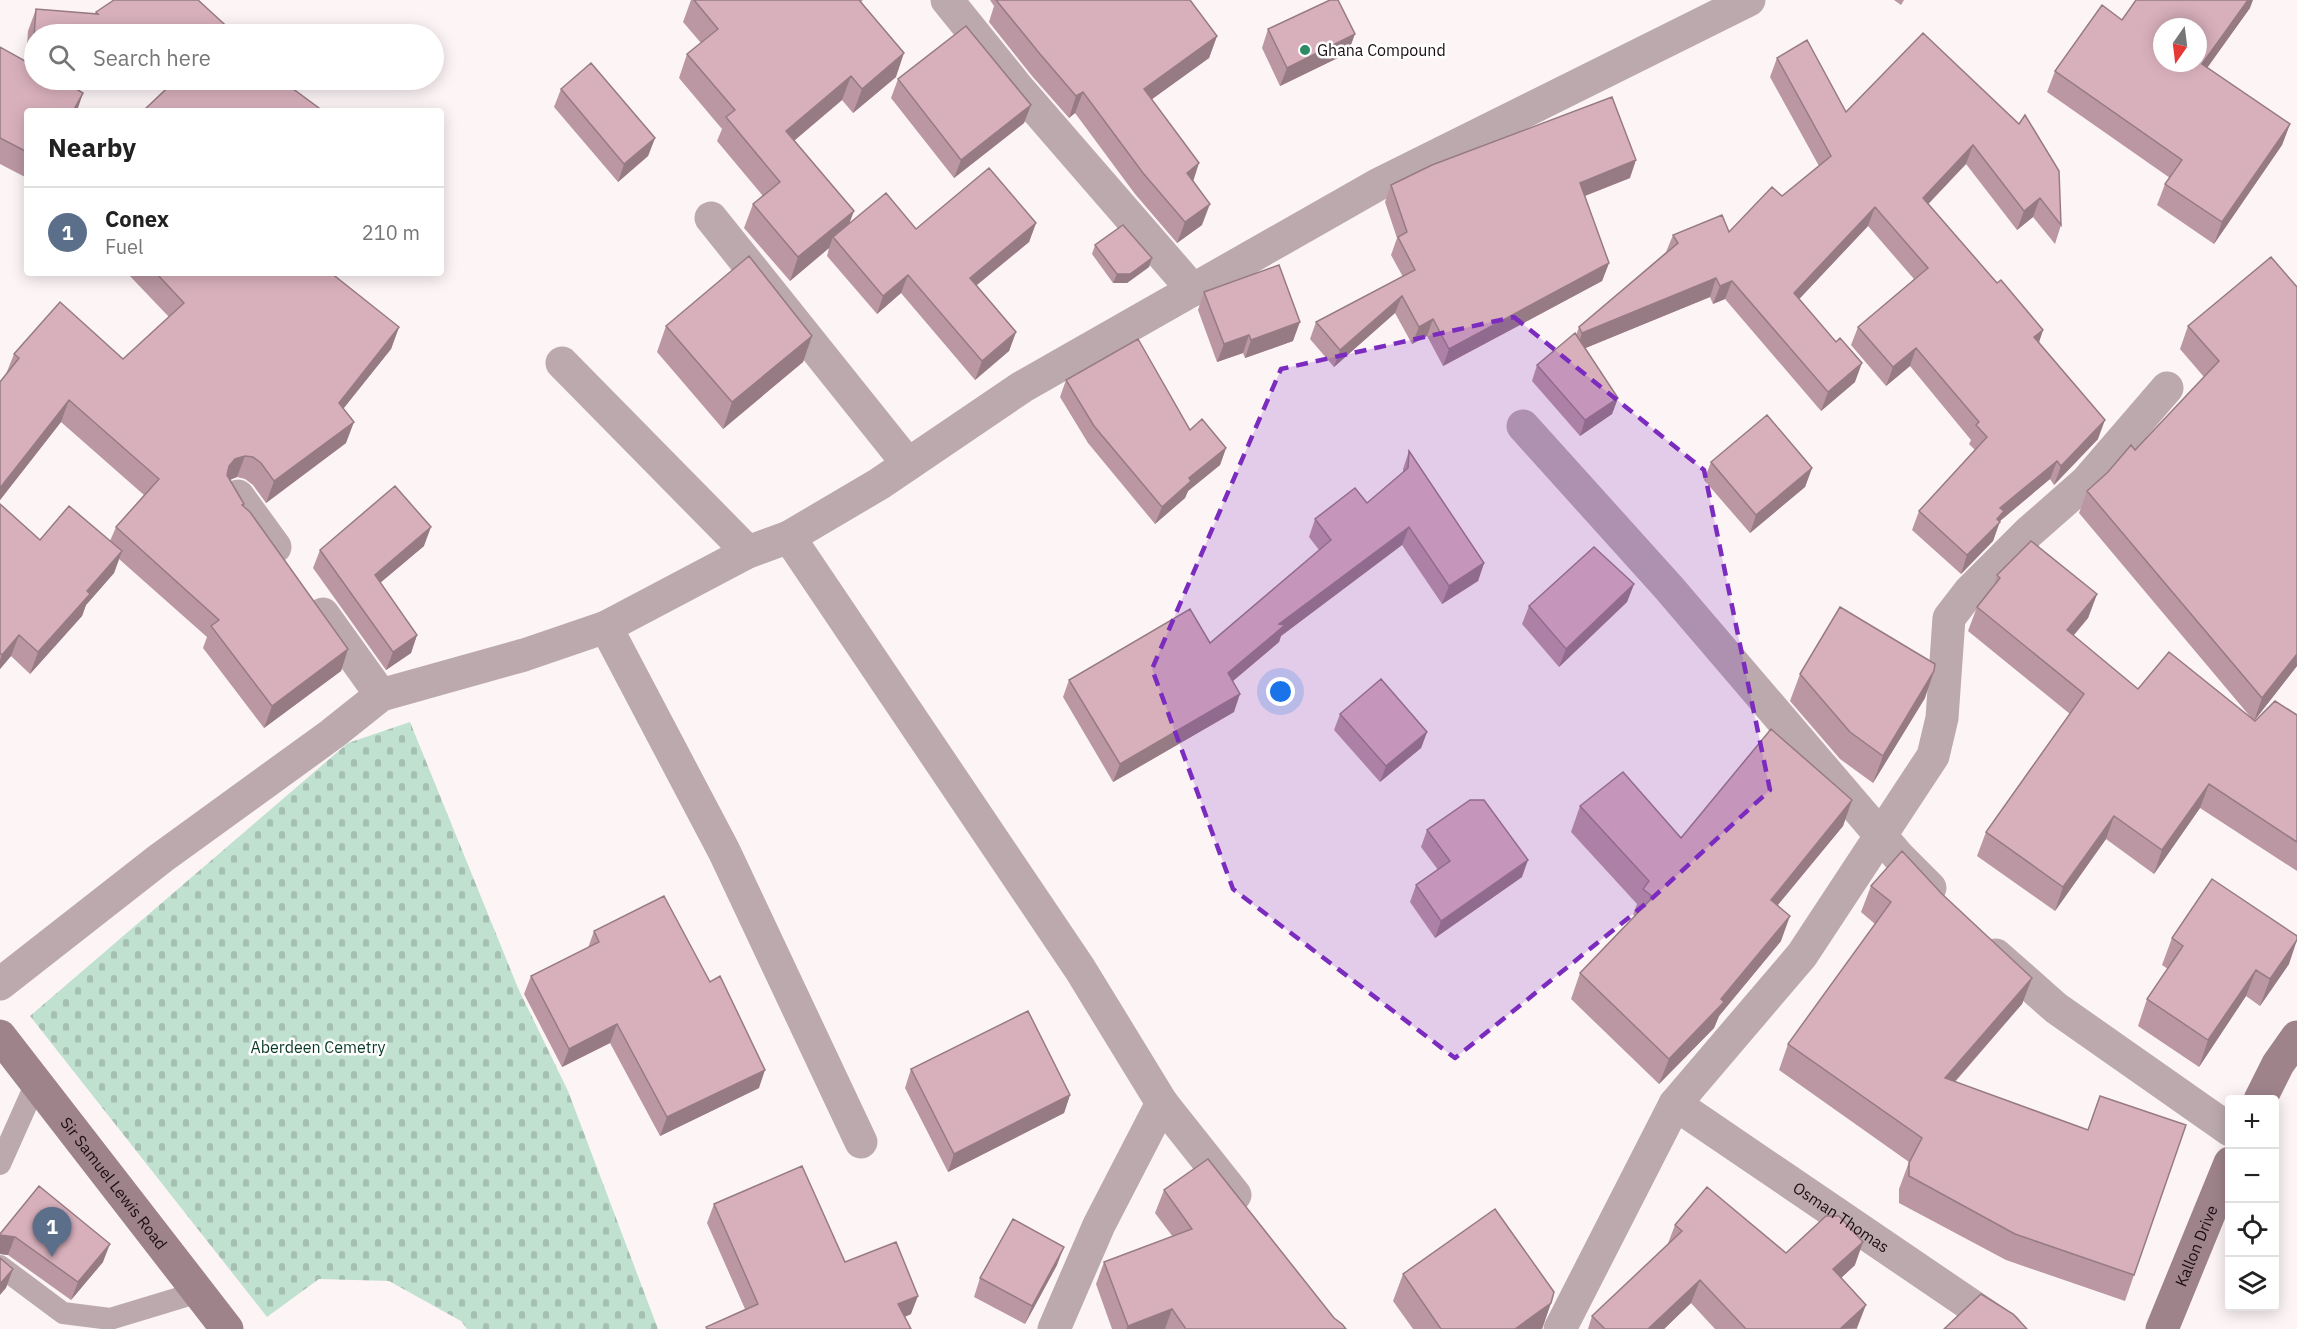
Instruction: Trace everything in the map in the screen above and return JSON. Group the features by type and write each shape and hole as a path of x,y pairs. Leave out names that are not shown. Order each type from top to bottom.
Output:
{"main road":[{"path":"2262,1095 2278,1064 2297,1037"},
{"name":"Sir Samuel Lewis Road","path":"4,1050 37,1081 227,1329"},
{"name":"Kallon Drive","path":"2162,1329 2225,1173"}],"street":[{"path":"947,0 1018,88 1193,290"},
{"path":"0,984 161,858 332,734 381,695 524,655 606,627 748,552 789,537 879,484 1022,387 1377,185 1749,0"},
{"path":"711,218 909,464"},
{"path":"562,363 748,552"},
{"path":"1560,1329 1675,1104 1802,955 1933,756 1942,718 1949,618 1968,592 2029,532 2086,482 2167,388"},
{"path":"1523,426 1669,588 1882,834 1899,857 1954,913"},
{"path":"238,496 381,695"},
{"path":"789,537 1080,969 1162,1102 1251,1216"},
{"path":"606,627 724,851 861,1142"},
{"path":"1978,937 2009,969 2056,1008 2225,1127"},
{"path":"1054,1329 1099,1226 1162,1102"},
{"name":"Osman Thomas","path":"1675,1104 2006,1329"}],"lane":[{"path":"0,1164 37,1081"},
{"path":"0,1266 63,1313 110,1319 199,1292"}],"highlighted area":[{"path":"1514,317 1704,470 1770,790 1648,902 1455,1058 1233,889 1152,669 1281,369"}],"green space":[{"name":"Aberdeen Cemetry","path":"410,722 518,988 568,1091 658,1329 467,1329 461,1321 389,1281 319,1279 267,1317 30,1016 348,743"}],"building":[{"path":"114,0 198,0 224,24 35,24 36,9 98,14 96,12"},
{"path":"694,0 859,0 904,53 862,89 851,76 786,131 854,211 798,257 753,204 780,182 726,117 735,110 687,54 718,29"},
{"path":"996,0 1190,0 1217,36 1144,89 1199,163 1187,173 1210,204 1185,222 1143,173 1083,92 1076,96"},
{"path":"1330,0 1338,0 1355,34 1287,68 1268,29"},
{"path":"2136,0 2248,0 2207,57 2207,18 2153,18 2153,72 2207,72 2207,67 2290,124 2222,222 2165,184 2182,160 2055,71 2102,5 2122,20"},
{"path":"966,26 1031,105 961,160 898,79"},
{"path":"1923,33 2019,124 2025,115 2059,171 2061,225 2040,198 2024,211 1973,145 1923,198 1997,283 2001,280 2043,330 2034,337 2105,420 2061,466 2057,461 2000,508 2004,511 1997,519 2000,522 1967,555 1919,511 1987,437 1976,425 1979,422 1916,348 1893,367 1858,327 1928,268 1875,207 1794,293 1836,342 1840,338 1862,363 1828,392 1732,281 1720,286 1716,278 1582,333 1579,327 1678,243 1673,235 1722,215 1729,232 1772,187 1782,196 1831,156 1777,58 1807,40 1846,112"},
{"path":"0,47 24,60 24,90 78,90 83,93 75,108 24,108 24,150 0,138"},
{"path":"591,63 655,138 624,164 561,89"},
{"path":"165,90 295,90 319,108 146,108"},
{"path":"1612,97 1636,160 1580,183 1609,263 1449,349 1433,319 1419,327 1402,296 1340,350 1316,322 1415,270 1398,237 1407,232 1391,185 1432,165"},
{"path":"989,168 1036,223 970,278 1016,332 982,361 908,275 883,296 833,237 886,193 916,229"},
{"path":"1123,225 1152,258 1130,274 1117,274 1095,245"},
{"path":"749,256 812,336 732,402 666,326"},
{"path":"2271,257 2297,287 2297,654 2262,698 2087,491 2108,472 2131,445 2135,450 2219,361 2188,326"},
{"path":"1279,265 1300,322 1251,340 1249,335 1224,344 1204,292"},
{"path":"159,276 335,276 399,327 339,403 354,422 274,481 261,463 253,457 245,456 235,459 229,466 227,475 244,504 242,505 250,512 348,649 272,706 211,626 219,620 116,527 159,479 69,400 0,488 0,382 19,358 14,354 60,302 123,359 184,303"},
{"path":"1575,333 1618,398 1585,420 1537,365"},
{"path":"1138,339 1190,430 1202,419 1226,448 1189,478 1191,481 1162,507 1094,426 1066,380"},
{"path":"1767,415 1812,468 1756,515 1711,462"},
{"path":"1409,451 1484,563 1449,586 1409,527 1279,624 1285,625 1228,673 1240,694 1120,764 1069,680 1190,609 1210,643 1331,540 1315,519 1355,488 1367,503 1408,468"},
{"path":"395,486 431,527 375,575 417,635 393,652 320,550"},
{"path":"0,504 40,540 69,506 122,551 87,591 90,594 38,652 19,635 2,655 0,653"},
{"path":"2031,541 2097,594 2067,630 2138,689 2169,652 2255,721 2275,701 2297,715 2297,842 2209,784 2162,850 2114,816 2063,887 1986,832 2084,694 1977,607 2000,578 1997,575"},
{"path":"1594,547 1634,584 1566,649 1529,606"},
{"path":"1840,607 1935,664 1934,671 1883,756 1850,732 1800,674"},
{"path":"1381,679 1427,732 1386,766 1340,714"},
{"path":"1771,729 1852,800 1771,900 1790,916 1721,999 1724,1002 1669,1059 1580,973 1653,897 1643,889 1649,881 1580,806 1623,772 1681,838"},
{"path":"1470,800 1484,800 1528,860 1441,921 1416,885 1450,861 1427,830"},
{"path":"1902,851 1942,894 2032,978 1945,1078 2088,1130 2100,1096 2186,1125 2134,1275 2015,1234 1909,1176 1909,1163 1922,1138 1788,1044 1891,902 1871,886"},
{"path":"2212,879 2297,936 2297,940 2270,979 2256,970 2208,1040 2147,999 2183,946 2172,938"},
{"path":"664,896 710,982 720,976 765,1070 667,1117 617,1024 569,1049 531,976 599,942 594,931"},
{"path":"1028,1011 1070,1095 954,1154 911,1069"},
{"path":"1208,1159 1334,1318 1346,1329 1186,1329 1172,1309 1128,1326 1104,1262 1192,1229 1164,1190"},
{"path":"802,1166 845,1262 896,1242 918,1296 898,1304 911,1329 707,1329 706,1327 758,1304 714,1204"},
{"path":"39,1186 110,1244 78,1282 15,1237 1,1235 0,1237 0,1234"},
{"path":"1707,1187 1786,1253 1826,1216 1839,1216 1863,1242 1833,1269 1866,1305 1840,1329 1746,1329 1700,1280 1648,1329 1605,1329 1592,1316 1682,1231 1675,1225"},
{"path":"1495,1209 1554,1292 1551,1303 1515,1329 1441,1329 1403,1274"},
{"path":"1013,1219 1064,1247 1032,1306 980,1278"},
{"path":"0,1258 13,1269 0,1284"},
{"path":"1981,1294 2013,1314 2027,1329 1944,1329"}],"place":[{"name":"Ghana Compound","path":"1305,50"},
{"name":"Conex","path":"52,1257"}]}
